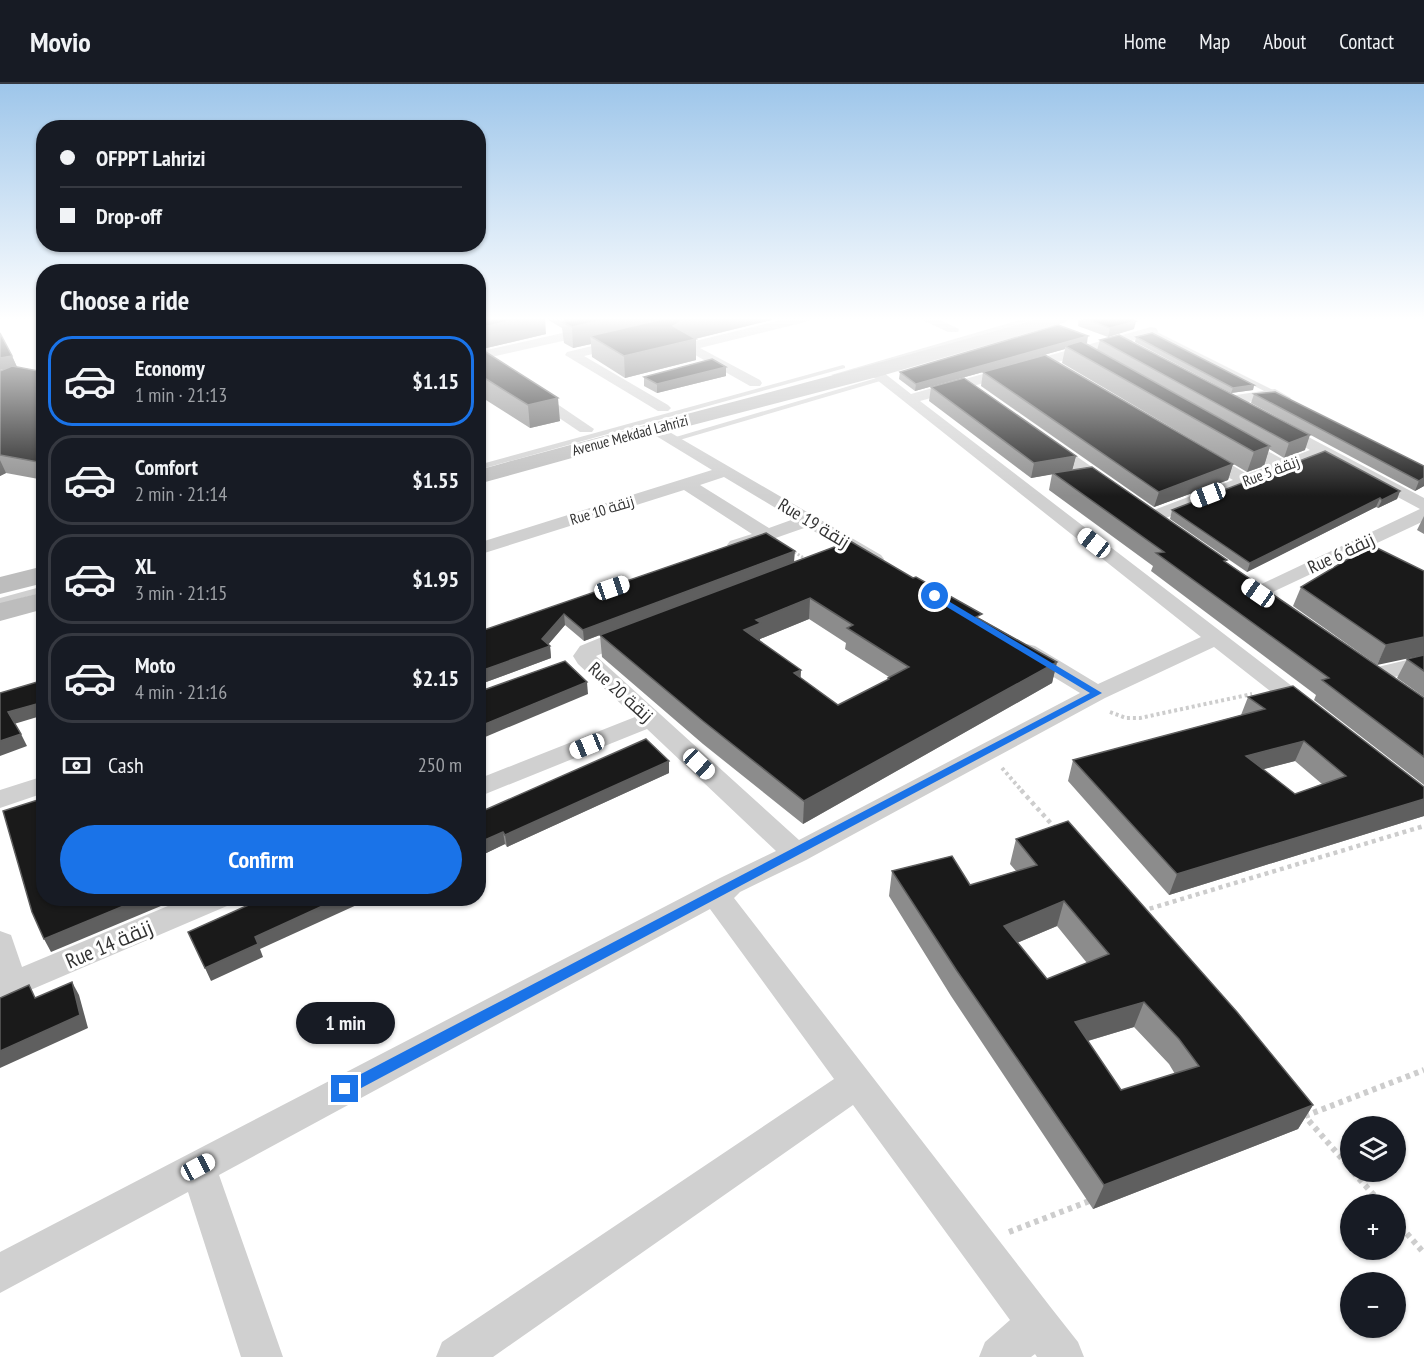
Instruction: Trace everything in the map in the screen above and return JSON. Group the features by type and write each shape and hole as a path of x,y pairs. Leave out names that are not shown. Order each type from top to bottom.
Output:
{"main road":[{"name":"Avenue Mekdad Lahrizi","path":"486,456 586,429 663,425 755,383 776,377"},
{"name":"Avenue Mekdad Lahrizi","path":"486,474 663,425 872,377"},
{"path":"0,585 36,576"},
{"path":"0,612 36,602"}],"street":[{"name":"Rue 19 زنقة","path":"609,377 622,385 663,425 726,471 886,566"},
{"path":"744,377 755,383"},
{"path":"880,377 1324,722"},
{"path":"909,399 988,377"},
{"path":"622,385 645,379"},
{"path":"518,384 586,429"},
{"path":"965,384 983,397"},
{"path":"1250,411 1225,397 1275,393 1295,403"},
{"path":"1271,423 1424,505"},
{"path":"1029,429 1170,530"},
{"path":"1230,436 1282,466"},
{"path":"1195,450 1245,480"},
{"name":"Rue 5 زنقة","path":"1152,517 1323,451"},
{"path":"1354,467 1383,462"},
{"name":"Rue 10 زنقة","path":"486,546 726,471"},
{"path":"1069,479 1092,475"},
{"path":"685,483 767,535"},
{"path":"1022,487 1045,483"},
{"name":"Rue 6 زنقة","path":"1258,593 1424,514"},
{"path":"723,550 809,520"},
{"path":"835,556 856,548"},
{"path":"1241,580 1277,606"},
{"name":"Rue 20 زنقة","path":"648,627 593,648 574,660 651,719 795,853"},
{"path":"0,1273 1094,695 1216,638"},
{"path":"1014,643 1094,695"},
{"path":"1354,661 1381,681 1424,663"},
{"path":"486,786 651,719"},
{"path":"0,799 36,787"},
{"path":"722,890 719,900 1063,1357"},
{"name":"Rue 14 زنقة","path":"6,988 198,906"},
{"path":"0,943 6,988"},
{"path":"458,1357 857,1083"},
{"path":"198,1167 262,1357"},
{"path":"1000,1357 1038,1323"}],"lane":[{"path":"486,466 806,377"},
{"path":"486,474 841,377"},
{"path":"1244,377 1275,393"},
{"path":"0,601 36,591"},
{"path":"0,607 36,597"}],"path":[{"path":"1094,695 1114,715 1140,718 1281,688"},
{"path":"988,752 1062,836"},
{"path":"1130,915 1424,826"},
{"path":"1294,1120 1424,1070"},
{"path":"1297,1107 1340,1156"},
{"path":"1362,1182 1373,1194"},
{"path":"978,1245 1098,1197"},
{"path":"1406,1233 1424,1253"}],"building":[{"path":"0,377 36,377 36,462 0,455"},
{"path":"486,377 526,377 558,398 528,405"},
{"path":"645,377 684,377 657,384"},
{"path":"907,377 940,377 916,384"},
{"path":"991,377 1084,377 1233,464 1159,492"},
{"path":"1121,377 1147,377 1270,446 1254,452"},
{"path":"1169,377 1200,377 1310,435 1289,443"},
{"path":"1213,377 1239,377 1254,385 1233,388"},
{"path":"964,378 1076,456 1034,463 931,387"},
{"path":"1275,392 1424,466 1424,478 1419,481 1254,394"},
{"path":"1325,451 1400,491 1382,500 1380,498 1250,563 1172,510"},
{"path":"1092,467 1424,698 1424,757 1322,680 1329,678 1156,553 1164,552 1053,473"},
{"path":"766,533 795,551 583,630 564,614 542,639 550,646 486,669 486,629"},
{"path":"850,541 913,578 916,577 982,614 976,617 1057,662 804,801 600,635","holes":["810,598 853,625 847,628 909,667 838,705 794,673 801,670 744,630 761,623 756,620"]},
{"path":"1371,545 1424,571 1424,637 1386,645 1301,587"},
{"path":"1424,655 1424,671 1407,659"},
{"path":"565,661 587,682 486,724 486,689"},
{"path":"36,682 36,704 8,712 21,734 0,741 0,693"},
{"path":"1293,686 1424,787 1424,799 1177,874 1073,760 1265,709 1248,697","holes":["1304,741 1346,776 1295,794 1246,756"]},
{"path":"646,739 669,761 505,835 503,832 486,839 486,809"},
{"path":"36,801 36,906 124,906 44,939 32,912 3,811"},
{"path":"1068,821 1237,1012 1313,1105 1104,1185 957,971 892,871 952,856 970,885 1037,865 1016,839","holes":["1064,901 1109,954 1047,979 1004,926","1144,1002 1179,1039 1199,1066 1121,1090 1075,1022"]},
{"path":"246,906 323,906 255,937 258,944 205,968 188,932"},
{"path":"72,982 80,1015 0,1051 0,998 29,985 35,998"}],"route":[{"path":"345,1089 1097,693 935,596"}]}
